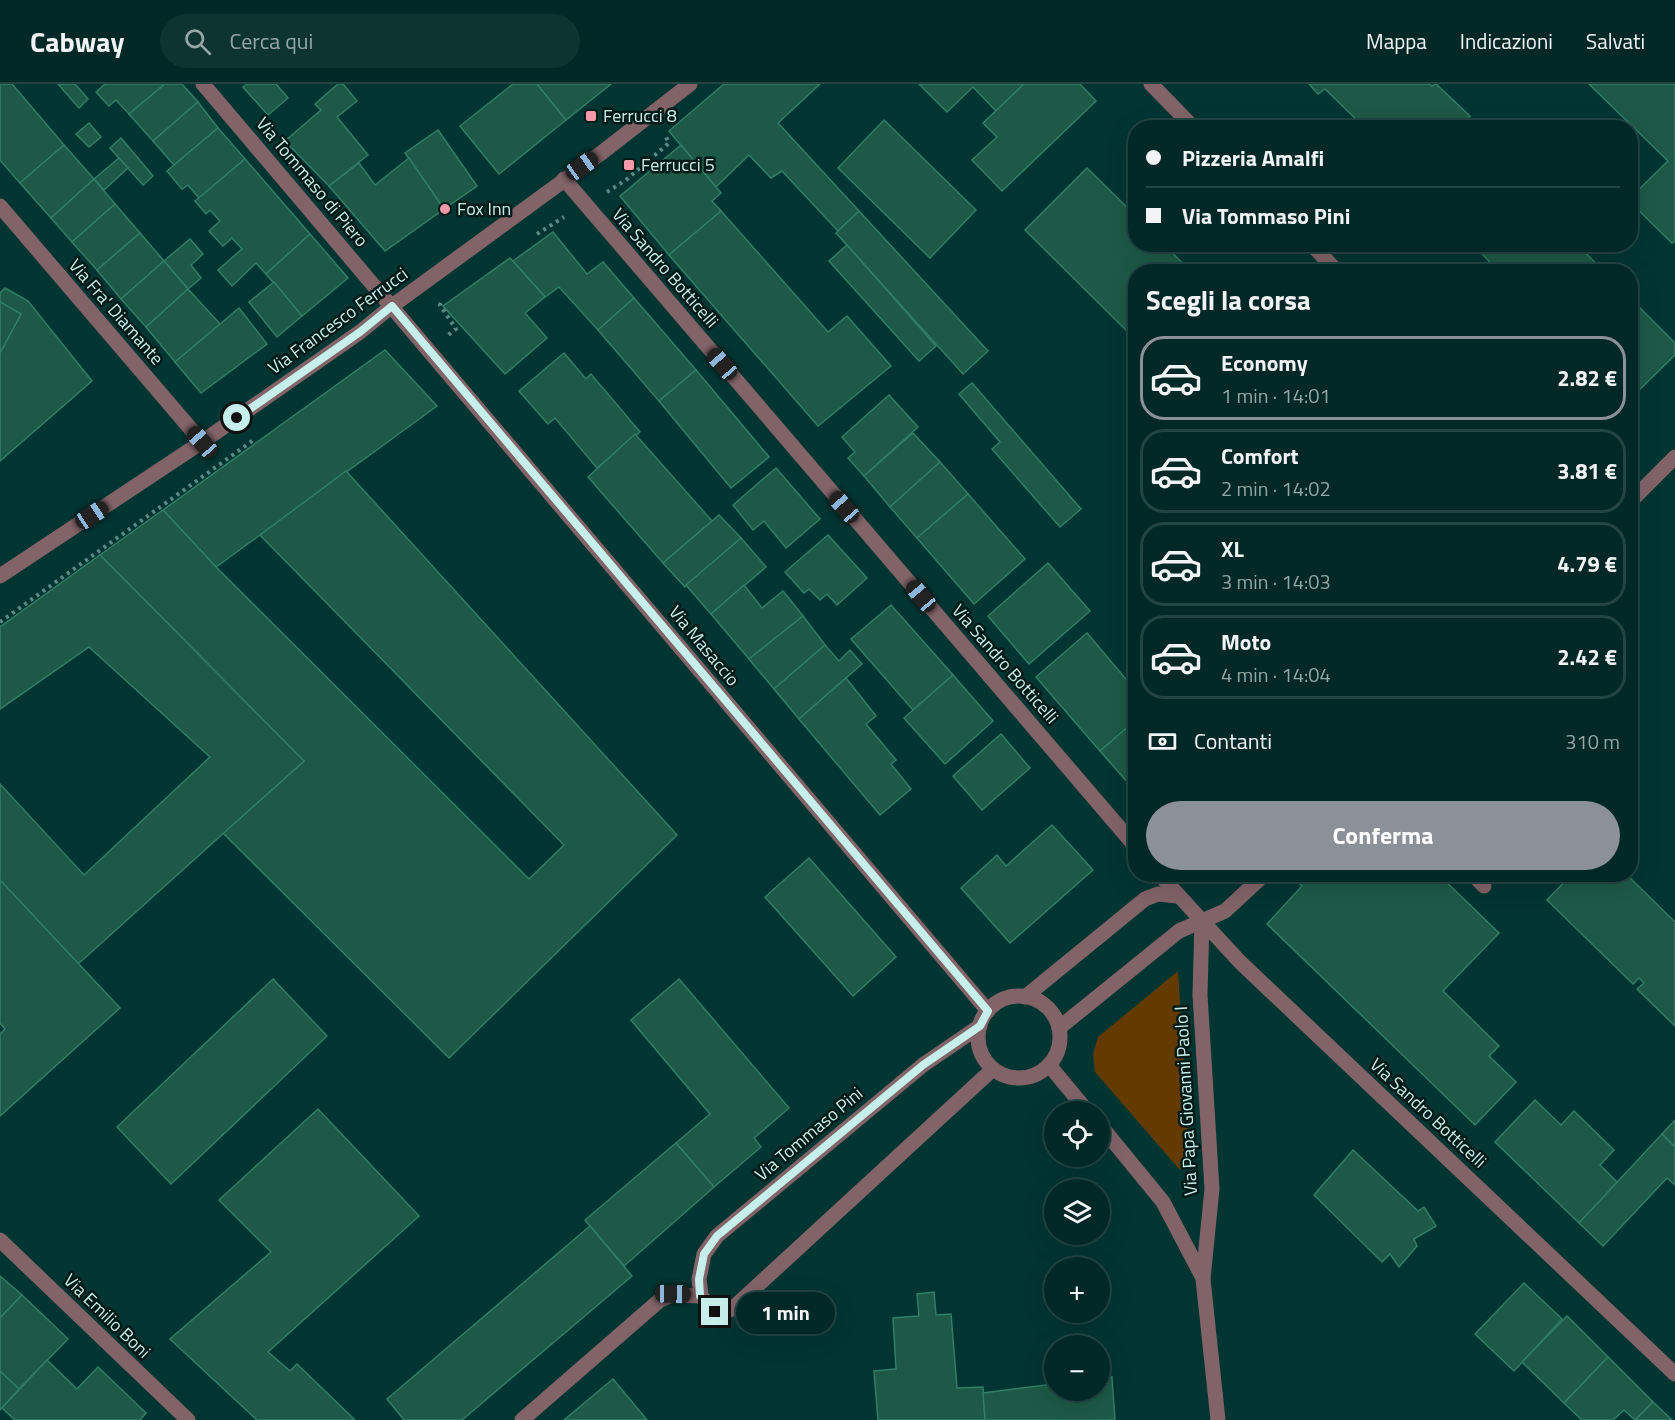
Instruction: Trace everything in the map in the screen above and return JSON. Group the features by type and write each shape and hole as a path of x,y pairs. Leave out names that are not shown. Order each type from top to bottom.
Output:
{"street":[{"name":"Via Tommaso di Piero","path":"203,84 392,306"},
{"name":"Via Francesco Ferrucci","path":"0,576 202,442 360,332 690,84"},
{"path":"1151,84 1186,120"},
{"name":"Via Sandro Botticelli","path":"564,179 1128,838"},
{"name":"Via Fra' Diamante","path":"0,206 202,442"},
{"path":"1319,252 1330,264"},
{"name":"Via Masaccio","path":"392,306 988,1011"},
{"path":"1638,494 1675,457"},
{"name":"Via Sandro Botticelli","path":"1166,882 1240,962 1675,1374"},
{"path":"1059,1028 1179,931 1225,911 1256,882"},
{"path":"1480,882 1484,886"},
{"path":"1025,997 1145,899 1158,894 1178,896"},
{"name":"Via Papa Giovanni Paolo I","path":"1202,920 1200,995 1212,1189 1203,1279 1218,1420"},
{"path":"980,1026 978,1037 985,1060 1004,1076 1016,1079 1034,1076 1049,1065 1056,1054 1060,1042 1059,1028 1055,1017 1037,1000 1011,997 998,1002 988,1011"},
{"name":"Via Tommaso Pini","path":"700,1296 700,1266 704,1254 717,1236 923,1065 980,1026 988,1011"},
{"path":"1049,1065 1079,1101"},
{"path":"522,1420 660,1300 673,1294 700,1296 715,1312 722,1313 732,1308 993,1069"},
{"name":"Via Papa Giovanni Paolo I","path":"1110,1137 1163,1202 1203,1279"},
{"name":"Via Emilio Boni","path":"0,1240 188,1420"}],"shaded area":[{"path":"1178,971 1190,1164 1180,1170 1095,1072 1093,1054 1098,1037"}],"building":[{"path":"0,84 12,84 64,145 20,183 0,160"},
{"path":"58,84 75,84 88,99 79,108"},
{"path":"105,84 165,84 129,114 116,100 109,106 96,92"},
{"path":"165,84 182,84 198,102 153,141 129,114"},
{"path":"247,84 276,84 288,98 268,115 243,87"},
{"path":"338,84 343,84 357,101 337,117 368,155 329,186 285,141 321,110 315,104"},
{"path":"513,84 537,84 566,120 499,174 460,126"},
{"path":"537,84 611,84 566,120"},
{"path":"724,84 820,84 778,123 859,211 838,231 782,171 771,178 749,155 716,187 669,131"},
{"path":"919,84 1024,84 996,111 973,87 947,112"},
{"path":"1024,84 1080,84 1096,101 1002,191 972,160 997,137 983,123"},
{"path":"1309,84 1429,84 1432,86 1436,84 1470,116 1466,120 1357,120 1325,89 1318,94"},
{"path":"1589,84 1675,84 1675,241 1672,243 1638,210 1638,190 1668,161 1638,132 1638,120 1626,120"},
{"path":"198,102 218,128 174,165 153,141"},
{"path":"884,120 976,210 930,258 838,168"},
{"path":"89,123 101,137 89,147 76,134"},
{"path":"218,128 245,159 199,198 188,185 182,189 167,171"},
{"path":"438,130 477,186 444,209 405,153"},
{"path":"121,138 153,176 143,185 110,148"},
{"path":"64,145 94,179 51,218 20,183"},
{"path":"681,145 721,193 712,201 721,211 669,255 620,196"},
{"path":"119,158 128,168 104,190 94,179"},
{"path":"409,158 444,209 385,251 329,186 359,163 375,185"},
{"path":"245,159 310,234 266,274 256,263 232,286 218,270 242,249 232,238 223,246 209,231 220,221 210,210 206,214 195,201"},
{"path":"1087,168 1128,208 1128,252 1172,252 1183,264 1128,264 1128,332 1025,230"},
{"path":"94,179 115,204 72,242 51,218"},
{"path":"115,204 140,233 97,270 72,242"},
{"path":"721,211 828,332 847,316 891,366 818,426 669,255"},
{"path":"859,211 988,351 963,374 836,233"},
{"path":"553,232 587,274 603,262 634,298 598,330 559,287 545,297 513,261"},
{"path":"140,233 164,261 121,299 97,270"},
{"path":"310,234 348,278 302,316 266,274"},
{"path":"190,239 203,254 191,265 201,278 188,289 164,261"},
{"path":"847,245 936,346 919,361 829,261"},
{"path":"1480,252 1585,252 1596,264 1492,264"},
{"path":"510,258 545,297 525,313 547,338 505,374 443,306"},
{"path":"164,261 188,289 146,327 121,299"},
{"path":"274,282 302,316 277,337 249,302"},
{"path":"5,288 28,301 92,381 0,461 0,353 21,314 0,302 0,293"},
{"path":"188,289 220,324 175,362 146,327"},
{"path":"634,298 696,370 659,401 598,330"},
{"path":"0,302 21,314 0,353"},
{"path":"1638,306 1675,343 1675,355 1638,391"},
{"path":"239,308 267,344 201,393 175,362"},
{"path":"385,350 437,406 216,567 163,510"},
{"path":"564,353 586,379 591,374 640,432 597,468 555,418 548,424 519,391"},
{"path":"696,370 769,457 731,488 659,401"},
{"path":"972,383 1081,509 1060,527 992,449 1000,442 959,394"},
{"path":"889,395 918,427 864,476 848,458 855,452 842,437"},
{"path":"913,433 940,462 890,507 864,476"},
{"path":"635,434 712,521 663,563 588,477"},
{"path":"940,462 968,494 917,538 890,507"},
{"path":"776,468 820,519 786,548 764,521 753,530 733,505"},
{"path":"346,471 677,835 449,1058 223,833 304,761 100,555 163,510 216,567 529,879 564,845 260,535"},
{"path":"968,494 1025,559 974,604 917,538"},
{"path":"719,515 741,538 685,587 663,563"},
{"path":"828,535 867,578 837,605 827,594 820,600 809,589 804,593 785,572"},
{"path":"741,538 766,567 711,614 686,585"},
{"path":"100,555 304,761 78,964 0,880 0,784 84,875 210,757 89,647 0,709 0,627"},
{"path":"1048,563 1090,611 1029,664 988,616"},
{"path":"744,585 762,608 783,591 803,616 749,659 711,614"},
{"path":"891,605 953,675 913,710 851,639"},
{"path":"803,616 825,645 774,689 749,659"},
{"path":"1087,633 1128,682 1128,727 1100,751 1036,677"},
{"path":"825,645 839,661 850,650 862,664 799,719 774,689"},
{"path":"953,675 993,721 945,764 904,718"},
{"path":"846,678 876,716 866,724 896,760 891,764 911,789 880,815 799,719"},
{"path":"1128,727 1128,783 1100,751"},
{"path":"1001,734 1030,768 982,810 953,776"},
{"path":"1052,825 1093,870 1010,943 961,888 997,855 1006,866"},
{"path":"809,858 896,957 853,996 765,897"},
{"path":"0,880 120,1008 0,1116 0,1034 5,1029 0,1023"},
{"path":"1298,882 1446,882 1499,933 1443,991 1499,1046 1489,1056 1516,1082 1475,1125 1267,924 1302,886"},
{"path":"1564,882 1634,882 1675,922 1675,1026 1637,989 1644,983 1639,978 1633,984 1547,900"},
{"path":"273,979 327,1036 171,1184 117,1127"},
{"path":"679,979 789,1108 754,1138 761,1147 714,1187 676,1143 710,1114 631,1020"},
{"path":"1535,1100 1561,1125 1574,1111 1614,1150 1600,1165 1618,1183 1579,1223 1495,1142"},
{"path":"318,1109 419,1216 268,1352 290,1371 297,1364 355,1420 257,1420 170,1339 271,1252 219,1200"},
{"path":"1675,1120 1675,1147 1662,1134"},
{"path":"1662,1134 1675,1147 1675,1185 1667,1178 1603,1246 1579,1223"},
{"path":"676,1143 714,1187 624,1266 585,1220"},
{"path":"1353,1150 1418,1211 1424,1207 1436,1226 1414,1239 1417,1246 1399,1267 1390,1254 1382,1262 1314,1195"},
{"path":"590,1226 632,1276 462,1420 404,1420 387,1399"},
{"path":"0,1276 22,1295 0,1318"},
{"path":"1524,1283 1562,1319 1514,1371 1475,1334"},
{"path":"934,1292 936,1315 951,1314 957,1388 983,1387 985,1420 878,1420 874,1371 896,1369 893,1318 919,1316 917,1294"},
{"path":"22,1295 68,1339 19,1389 0,1371 0,1318"},
{"path":"1567,1316 1608,1357 1564,1403 1522,1362"},
{"path":"1608,1357 1653,1402 1635,1420 1624,1410 1613,1420 1582,1420 1564,1403"},
{"path":"47,1360 77,1389 98,1367 146,1413 140,1420 15,1420 2,1408"},
{"path":"0,1371 19,1389 0,1410"},
{"path":"1110,1377 1112,1377 1115,1420 985,1420 983,1393 1044,1385 1044,1401 1110,1401"},
{"path":"613,1379 647,1420 564,1420"},
{"path":"1653,1402 1672,1420 1635,1420"}],"place":[{"name":"Ferrucci 8","path":"591,116"},
{"name":"Ferrucci 5","path":"629,165"},
{"name":"Fox Inn","path":"445,209"}],"route":[{"path":"237,418 360,332 392,306 988,1011 980,1026 923,1065 717,1236 704,1254 699,1279 700,1296 715,1312"}]}
